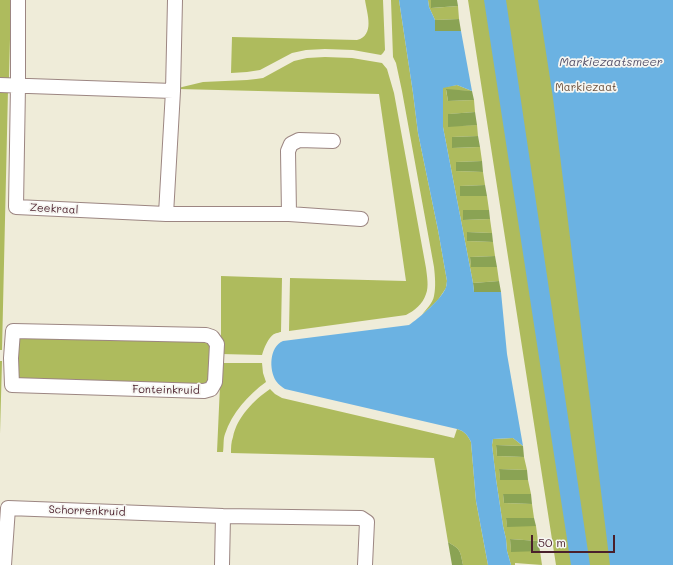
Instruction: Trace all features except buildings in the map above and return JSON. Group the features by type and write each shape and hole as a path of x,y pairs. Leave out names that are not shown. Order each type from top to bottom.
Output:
{"street":[{"name":"Zeekraal","path":"18,0 16,207 166,214 289,214 361,219"},
{"path":"166,214 173,91 175,0"},
{"path":"0,85 173,91"},
{"path":"289,214 288,151 291,144 299,140 333,141"},
{"name":"Fonteinkruid","path":"13,331 206,335 212,337 217,344 215,382 211,389 204,391 12,385 6,357 13,331"},
{"name":"Schorrenkruid","path":"4,565 8,508 223,516 361,518 367,522 365,565"},
{"path":"222,565 223,516"}],"green space":[{"path":"0,0 11,0 9,78 0,78"},
{"path":"365,0 383,0 385,50 381,55 353,50 306,50 292,53 260,70 231,73 232,37 357,40 363,37 368,29 368,17"},
{"path":"391,0 399,0 418,133 447,281 446,288 438,300 422,315 431,304 435,293 434,270 402,91 396,63 393,57"},
{"path":"428,0 431,0 432,8 458,6 459,19 435,20 429,7"},
{"path":"431,0 457,0 458,6 431,8"},
{"name":"Markiezaatsmeer","path":"468,0 673,0 673,565 556,565"},
{"path":"459,19 461,31 435,32 435,20"},
{"path":"307,58 352,58 382,63 387,69 394,93 426,268 428,281 427,291 425,298 420,304 406,315 289,331 290,278 406,281 379,94 178,88 203,82 263,78 294,61"},
{"path":"457,85 472,91 446,90 448,101 474,100 475,112 449,114 448,126 477,125 478,136 452,137 452,148 480,147 482,161 456,162 456,171 483,172 485,185 460,186 461,196 487,196 489,210 463,210 463,220 490,219 492,233 467,232 467,241 493,242 495,256 470,257 471,266 497,267 499,281 473,283 443,127 443,87"},
{"path":"446,89 472,91 474,100 448,101"},
{"path":"0,90 8,90 2,350 0,350"},
{"path":"475,112 477,125 448,127 448,114"},
{"path":"478,136 480,147 452,148 452,137"},
{"path":"482,161 483,172 456,171 456,162"},
{"path":"485,185 487,196 460,196 460,186"},
{"path":"463,210 489,210 490,219 463,220"},
{"path":"467,232 492,233 493,242 467,241"},
{"path":"495,256 497,267 471,267 470,257"},
{"path":"221,276 282,278 281,332 274,334 270,338 262,355 221,354"},
{"path":"499,281 501,292 474,292 473,283"},
{"path":"23,334 205,339 212,346 211,381 202,387 23,382 15,375 16,342"},
{"path":"0,361 2,361 0,434"},
{"path":"221,363 262,363 266,382 241,405 236,412 225,434 223,452 217,452"},
{"path":"270,389 282,398 454,438 457,429 464,432 471,442 476,501 488,565 463,565 459,551 448,542 434,458 231,453 235,430 242,416 258,398"},
{"path":"513,438 523,446 496,445 497,456 524,457 527,470 499,469 500,479 528,480 531,494 503,494 504,503 532,504 534,518 506,518 507,526 536,526 538,541 510,539 511,551 540,551 542,565 515,563 515,565 511,565 507,551 492,445 493,439"},
{"path":"496,445 523,446 524,457 497,456"},
{"path":"499,469 527,470 528,480 500,480"},
{"path":"503,494 531,494 532,504 504,503"},
{"path":"506,518 534,518 536,526 507,527"},
{"path":"510,539 538,541 540,551 511,552"},
{"path":"448,542 459,551 463,565 452,565"}],"water":[{"path":"399,0 428,0 429,7 435,20 435,31 461,31 472,91 457,85 443,88 443,127 474,292 501,292 507,354 523,446 513,438 493,439 492,445 503,526 511,565 488,565 476,501 471,442 464,432 457,429 285,389 276,381 272,371 271,365 273,353 278,344 283,341 409,325 424,313 444,292 447,281 418,133"},
{"path":"484,0 506,0 590,565 571,565"},
{"name":"Markiezaatsmeer","path":"538,0 673,0 673,565 610,565 553,98"}],"park label":[{"name":"Markiezaat","path":"586,88"}]}
